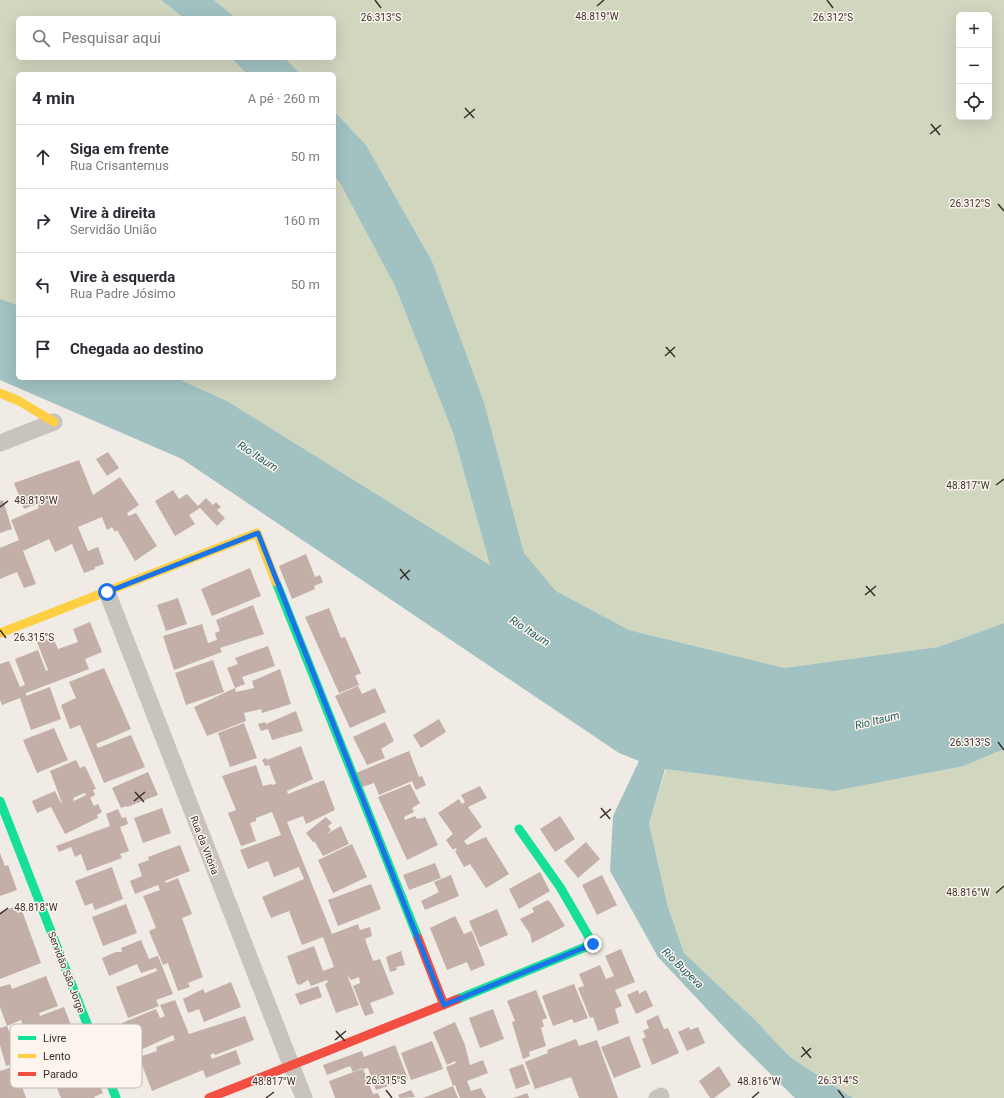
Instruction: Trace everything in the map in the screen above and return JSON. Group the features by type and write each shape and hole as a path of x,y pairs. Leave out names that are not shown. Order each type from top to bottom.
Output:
{"street":[{"path":"0,393 19,401 54,422"},
{"path":"0,443 54,422"},
{"path":"0,633 258,533 444,1005"},
{"name":"Rua da Vitória","path":"107,592 304,1098"},
{"name":"Servidão São Jorge","path":"0,801 87,1024"},
{"path":"209,1098 593,944 560,887 519,829"},
{"name":"Servidão São Jorge","path":"112,1088 116,1098"}],"green space":[{"path":"0,0 161,0 181,16 16,16 16,60 233,60 245,72 16,72 16,304 0,299"},
{"path":"214,0 1004,0 1004,623 938,647 784,668 629,630 556,591 524,553 484,402 432,261 366,145 336,113 336,72 298,72 287,60 336,60 336,16 234,16"},
{"path":"336,178 395,286 453,433 490,565 227,401 180,380 336,380"},
{"path":"1004,749 1004,1098 853,1098 790,1057 754,1019 684,953 668,907 649,824 666,769 834,791 964,766"}],"water":[{"path":"161,0 214,0 234,16 181,16"},
{"path":"233,60 287,60 298,72 245,72"},
{"path":"336,113 366,145 432,261 484,402 524,553 556,591 629,630 784,668 938,647 1004,623 1004,749 964,766 834,791 665,769 649,824 668,907 684,953 754,1019 790,1057 853,1098 795,1098 737,1041 658,957 610,871 613,816 639,761 619,753 182,459 0,380 0,299 16,304 16,380 180,380 227,401 490,565 453,433 395,286 336,178"}],"building":[{"path":"108,452 119,468 107,476 96,459"},
{"path":"79,460 93,495 120,477 139,505 127,513 129,516 136,513 157,546 135,561 117,530 115,532 112,527 107,530 102,517 78,527 88,551 98,547 104,564 84,573 72,544 55,552 49,539 23,551 36,584 24,588 17,572 0,579 0,548 19,540 11,520 39,508 37,504 24,509 14,483"},
{"path":"173,490 179,499 187,494 198,506 206,498 213,505 216,502 221,507 217,510 225,518 217,526 200,508 189,515 195,524 175,536 155,501"},
{"path":"3,500 12,529 0,533 0,501"},
{"path":"306,554 315,577 320,575 323,582 314,586 315,589 292,599 279,566"},
{"path":"250,568 261,596 212,616 201,589"},
{"path":"178,598 187,624 166,631 157,605"},
{"path":"253,605 264,634 220,648 222,652 174,670 163,636 202,624 208,643 217,640 215,633 220,631 216,620"},
{"path":"329,608 341,638 345,637 361,673 355,676 359,685 339,693 305,617"},
{"path":"90,622 102,652 85,659 89,669 26,693 26,696 50,687 61,719 31,730 20,698 2,705 0,700 0,664 9,661 20,687 25,685 15,659 38,650 46,671 48,670 37,642 48,638 54,640 58,649 78,642 73,629"},
{"path":"268,646 275,666 242,677 245,684 235,688 227,668 238,664 235,658"},
{"path":"213,660 224,692 186,705 175,673"},
{"path":"104,668 131,729 96,744 98,748 131,735 145,767 104,783 80,725 70,729 61,705 76,698 69,682"},
{"path":"280,669 291,704 262,713 261,709 244,713 246,721 207,736 194,707 235,688 236,692 254,688 252,681"},
{"path":"358,686 362,694 375,688 386,712 350,728 335,696"},
{"path":"296,711 303,731 272,740 268,729 261,731 258,724 265,722 266,724"},
{"path":"439,719 446,732 421,748 413,735"},
{"path":"385,722 394,741 381,749 385,758 367,765 353,737"},
{"path":"244,723 257,758 230,767 218,733"},
{"path":"54,728 68,760 37,773 23,740"},
{"path":"301,746 313,779 287,791 288,794 324,780 335,810 306,824 303,816 287,822 332,934 358,924 360,930 370,927 372,936 365,939 373,961 380,959 394,994 370,1003 374,1013 365,1016 353,986 360,983 359,977 351,980 347,975 359,1005 336,1013 325,984 328,982 327,980 311,986 308,980 300,985 297,984 287,956 314,946 323,971 334,967 323,937 302,945 289,911 271,918 262,897 304,879 299,867 274,877 268,861 248,869 240,850 281,835 272,812 256,818 256,821 250,823 256,841 241,846 228,813 236,810 222,776 256,765 263,786 276,784 269,765 265,766 262,760 266,758 267,760"},
{"path":"409,751 419,777 422,776 426,785 416,790 412,781 379,795 374,783 362,787 356,773"},
{"path":"76,760 80,768 85,766 96,789 93,790 95,795 90,798 94,806 98,804 102,812 97,815 98,818 65,834 51,807 37,813 32,801 55,791 62,803 50,771","holes":["85,793 86,795 74,801 73,798"]},
{"path":"148,772 158,795 121,808 112,788"},
{"path":"410,784 420,803 412,808 414,812 404,817 405,820 415,816 417,819 425,817 438,845 407,860 378,797"},
{"path":"480,786 487,798 468,807 482,827 464,841 467,845 486,837 509,874 486,888 470,864 464,867 455,851 457,850 455,848 453,850 446,840 453,834 438,813 459,799 462,804 465,802 461,795"},
{"path":"162,808 171,833 143,843 134,818"},
{"path":"118,809 122,818 126,817 128,824 120,827 129,851 120,854 122,858 87,871 81,854 75,857 71,847 59,852 56,846 110,826 106,814"},
{"path":"560,816 575,839 555,852 540,829"},
{"path":"326,817 332,823 328,826 331,830 327,834 341,826 349,844 323,856 315,842 313,842 306,833"},
{"path":"586,842 600,859 578,878 564,861"},
{"path":"352,844 367,877 333,893 318,860"},
{"path":"180,845 190,871 165,881 166,883 178,878 192,914 182,918 203,977 188,983 190,987 178,991 168,963 163,965 149,931 156,928 143,896 160,890 158,885 135,894 130,881 142,876 138,864 149,860 148,857"},
{"path":"0,853 5,866 8,865 17,890 0,896"},
{"path":"435,863 441,878 409,890 403,875"},
{"path":"112,867 123,899 95,910 92,903 85,906 75,881"},
{"path":"540,872 550,891 519,909 509,889"},
{"path":"451,875 459,896 425,910 421,901 439,892 434,882"},
{"path":"602,875 617,905 597,915 582,885"},
{"path":"371,884 381,909 338,926 328,900"},
{"path":"548,900 565,926 532,943 530,934 520,919 534,912 532,908"},
{"path":"126,904 137,933 103,946 92,917"},
{"path":"20,905 41,963 0,979 0,912"},
{"path":"497,909 508,935 480,947 469,921"},
{"path":"455,916 464,934 472,931 485,965 471,971 467,962 447,970 430,928"},
{"path":"141,940 149,959 158,956 173,994 156,1000 159,1006 128,1018 116,987 157,971 156,968 141,973 137,964 109,976 102,958 116,952 122,952 121,948"},
{"path":"621,949 635,982 615,990 622,1006 615,1009 619,1023 598,1031 593,1017 590,1018 578,988 584,986 579,974 600,965 606,979 614,976 605,956"},
{"path":"401,951 405,965 396,967 397,970 390,972 386,957"},
{"path":"46,976 58,1006 39,1013 40,1016 64,1007 70,1024 22,1024 21,1020 7,1026 0,1007 0,987 10,984 12,989"},
{"path":"231,982 241,1007 204,1022 199,1009 188,1013 183,999 203,989 205,993"},
{"path":"574,984 588,1018 574,1023 572,1019 553,1026 542,996"},
{"path":"318,986 322,997 300,1005 295,994"},
{"path":"536,990 547,1018 542,1020 544,1026 541,1028 546,1046 529,1052 530,1056 523,1059 512,1022 515,1021 507,1001"},
{"path":"638,990 639,994 646,990 653,1006 636,1014 627,995"},
{"path":"175,1000 189,1034 245,1016 254,1040 215,1055 214,1053 210,1055 212,1059 236,1050 241,1064 206,1078 203,1070 152,1091 142,1065 142,1056 157,1051 156,1047 175,1040 173,1035 142,1049 142,1024 122,1023 156,1009 160,1018 165,1016 160,1005"},
{"path":"493,1009 504,1039 480,1048 469,1018"},
{"path":"658,1015 664,1029 668,1028 679,1053 652,1065 642,1039 646,1037 643,1031 649,1028 646,1021"},
{"path":"455,1022 465,1045 470,1065 483,1060 488,1073 467,1081 471,1091 481,1088 486,1098 460,1098 455,1085 453,1086 446,1067 456,1063 455,1061 447,1065 433,1032"},
{"path":"7,1026 10,1034 10,1065 6,1066 0,1045 0,1028"},
{"path":"689,1027 690,1030 698,1027 705,1043 687,1051 678,1032"},
{"path":"629,1036 641,1067 614,1078 601,1047"},
{"path":"576,1039 579,1046 597,1040 618,1098 579,1098 571,1077 535,1089 525,1062 548,1053 547,1050"},
{"path":"432,1041 443,1069 411,1080 401,1053"},
{"path":"395,1045 408,1079 376,1090 368,1068 363,1069 373,1094 378,1093 380,1098 335,1098 329,1081 362,1069 362,1068 353,1072 350,1066 327,1075 323,1065 362,1051 364,1057"},
{"path":"523,1064 530,1084 516,1089 509,1069"},
{"path":"719,1066 731,1085 714,1098 710,1098 699,1081"},
{"path":"10,1068 10,1088 23,1088 26,1098 0,1098 0,1071"},
{"path":"453,1086 458,1098 423,1098"},
{"path":"57,1088 101,1088 103,1093 94,1097 95,1098 61,1098"},
{"path":"411,1090 415,1097 400,1098 398,1095"},
{"path":"527,1093 529,1098 513,1098"}],"traffic: fast":[{"path":"276,582 418,938"},
{"path":"0,801 87,1024"},
{"path":"458,999 593,944 560,887 519,829"},
{"path":"112,1088 116,1098"}],"traffic: slow":[{"path":"0,393 19,401 54,422"},
{"path":"0,633 257,533 276,582"}],"traffic: jam":[{"path":"418,938 444,1005"},
{"path":"209,1098 458,999"}],"route":[{"path":"107,592 258,533 444,1005 593,944"}],"water label":[{"name":"Rio Itaum","path":"258,456"},
{"name":"Rio Itaum","path":"530,631"},
{"name":"Rio Itaum","path":"877,720"},
{"name":"Rio Bupeva","path":"683,968"}]}
